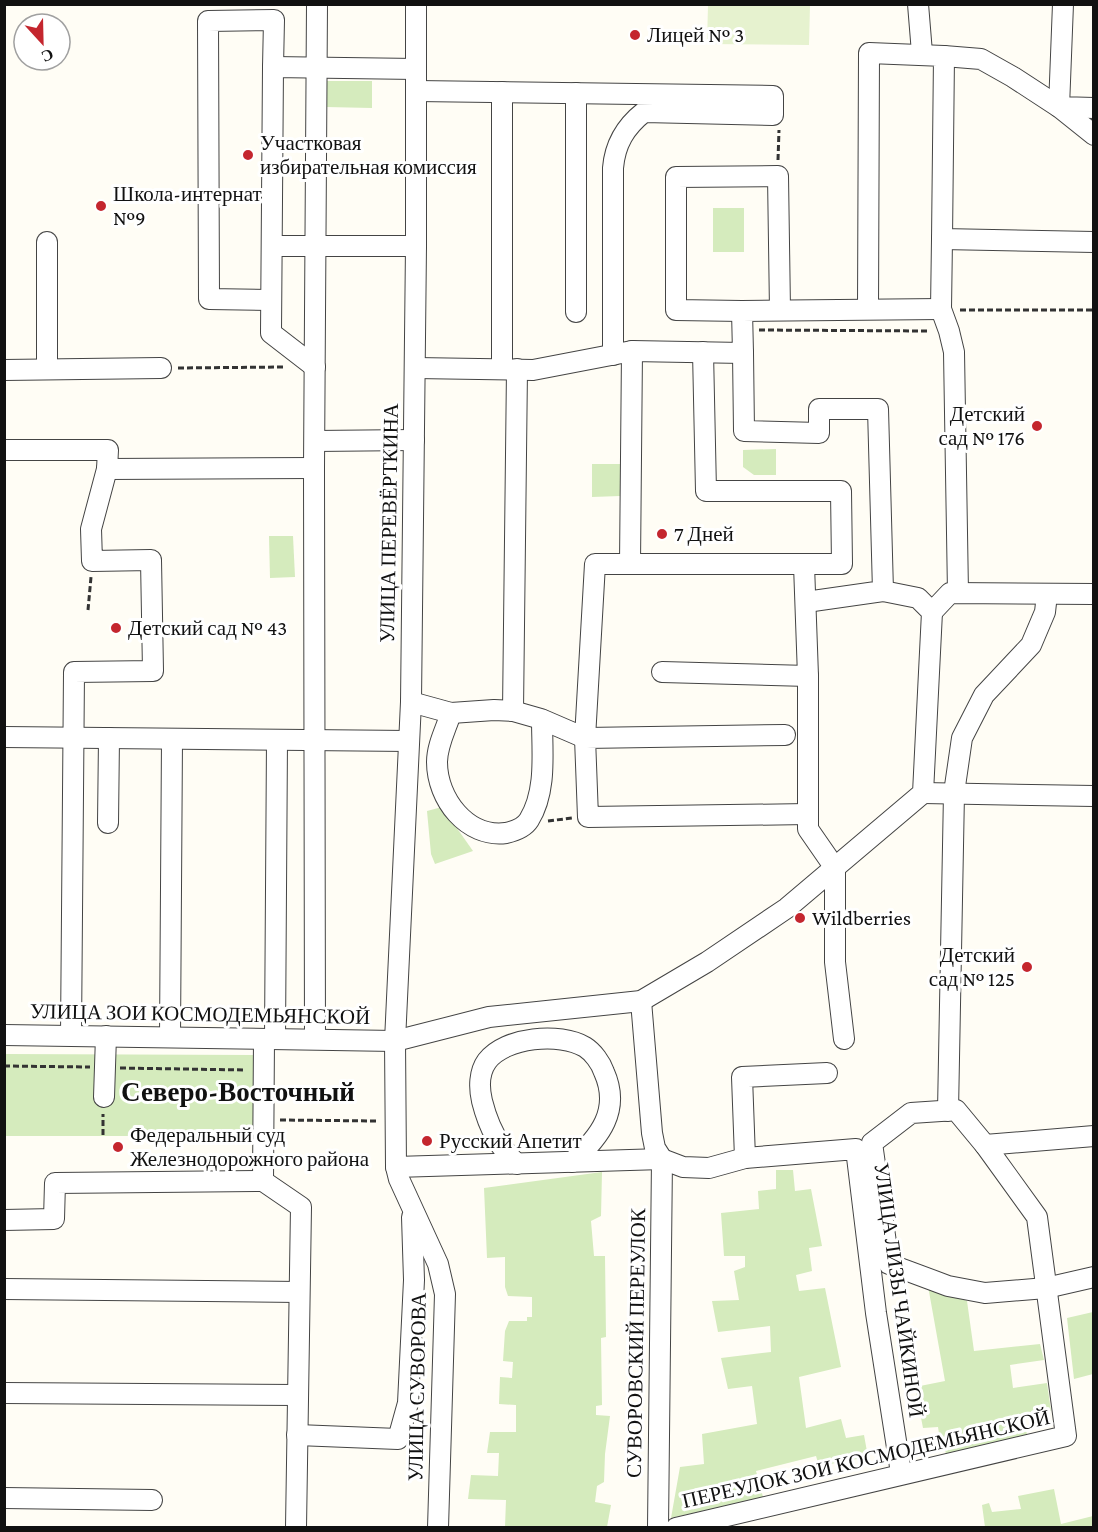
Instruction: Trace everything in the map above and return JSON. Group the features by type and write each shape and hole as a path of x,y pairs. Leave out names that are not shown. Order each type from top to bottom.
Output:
{"street":[{"path":"315,1039 316,4"},
{"name":"УЛИЦА ПЕРЕВЁРТКИНА","path":"395,1041 411,702 416,368 416,4"},
{"path":"918,4 922,53"},
{"path":"1059,107 1063,4"},
{"path":"271,300 209,299 208,21 274,20 271,333 315,367"},
{"path":"868,309 869,52 922,53 981,59 1059,107 1094,135"},
{"path":"944,56 941,309 954,352 958,592"},
{"path":"273,67 416,69"},
{"path":"417,91 773,96 773,115 644,112 621,136 614,157 630,564"},
{"path":"502,92 510,369 513,711"},
{"path":"576,93 576,312"},
{"path":"1059,107 1094,108"},
{"path":"780,310 778,176 676,177 676,310 742,321 780,310 941,309"},
{"path":"942,239 1094,243"},
{"path":"47,242 47,369"},
{"path":"272,246 416,246"},
{"path":"742,321 744,431 819,433 819,410 878,409 883,591"},
{"path":"703,352 706,491 841,491 842,564 595,564 585,738 588,817 808,814"},
{"path":"416,368 533,370 622,353 742,353"},
{"path":"4,370 161,368"},
{"path":"315,441 414,440"},
{"path":"4,450 108,450 107,469 91,529 92,561 151,560 153,671 74,672 70,1035"},
{"path":"107,469 314,468"},
{"path":"804,565 808,676 808,829 835,868 835,962 844,1039"},
{"path":"806,602 883,591 918,598 932,612"},
{"path":"923,793 932,612 950,592 1094,594"},
{"path":"948,1111 954,793 962,738 984,695 1031,645 1045,612 1047,594"},
{"path":"662,672 808,676"},
{"path":"411,702 451,713 513,711 585,738 785,735"},
{"path":"451,713 440,744 437,762 444,792 455,812 467,823 490,833 515,831 526,824 531,817 537,801 543,770 542,720"},
{"path":"4,737 410,741"},
{"path":"108,823 110,738"},
{"path":"170,1037 172,739"},
{"path":"263,1181 263,1070 270,1039 277,740"},
{"path":"662,1159 655,1148 652,1133 641,1001 707,962 787,908 923,793 1094,796"},
{"name":"УЛИЦА ЗОИ КОСМОДЕМЬЯНСКОЙ","path":"4,1035 395,1041 489,1017 641,1001"},
{"path":"104,1097 106,1036"},
{"path":"517,1164 501,1148 494,1134 480,1092 482,1071 488,1061 498,1052 536,1038 563,1039 586,1047 601,1064 611,1087 611,1105 606,1119 584,1151 572,1162"},
{"name":"УЛИЦА СУВОРОВА","path":"395,1041 396,1167 399,1179 438,1264 446,1294 438,1527"},
{"path":"396,1167 662,1159 683,1167 703,1169 727,1164 745,1158 742,1077 827,1073"},
{"path":"1046,1288 1037,1217 985,1145 956,1110 911,1113 872,1143 889,1264 948,1286 985,1293 1046,1288 1094,1278"},
{"path":"985,1145 1094,1136"},
{"name":"УЛИЦА ЛИЗЫ ЧАЙКИНОЙ","path":"745,1158 856,1149 876,1313 901,1473"},
{"name":"СУВОРОВСКИЙ ПЕРЕУЛОК","path":"658,1527 662,1159"},
{"path":"4,1220 54,1219 55,1183 263,1181 301,1207 296,1527"},
{"path":"297,1435 398,1439 408,1403 414,1280 412,1208"},
{"name":"ПЕРЕУЛОК ЗОИ КОСМОДЕМЬЯНСКОЙ","path":"676,1527 1066,1436 1046,1288"},
{"path":"4,1289 299,1292"},
{"path":"4,1393 297,1395"},
{"path":"4,1498 152,1500"}],"path":[{"path":"773,115 779,125 778,176"},
{"path":"941,309 1094,310"},
{"path":"742,321 949,331"},
{"path":"161,368 315,367"},
{"path":"88,610 92,561"},
{"path":"4,1066 263,1070"},
{"path":"103,1135 104,1097"},
{"path":"262,1120 395,1121"}],"green space":[{"path":"708,5 810,5 809,45 707,44"},
{"path":"326,81 372,81 372,108 326,107"},
{"path":"713,208 744,208 744,252 713,252"},
{"path":"776,449 776,475 754,475 743,467 743,450"},
{"path":"592,464 620,464 620,496 592,497"},
{"path":"269,536 293,536 295,577 270,578"},
{"path":"442,807 473,851 435,864 431,854 427,811"},
{"path":"5,1054 258,1055 258,1136 5,1136"},
{"path":"776,1170 793,1170 795,1191 811,1189 822,1246 809,1248 812,1271 796,1275 799,1291 825,1288 841,1367 799,1377 806,1428 841,1419 846,1438 864,1435 868,1457 819,1466 816,1456 756,1471 763,1497 671,1518 680,1467 704,1464 702,1434 757,1424 752,1386 728,1389 721,1358 771,1352 770,1326 718,1332 712,1301 739,1300 734,1271 745,1267 745,1256 724,1256 721,1213 759,1209 758,1191 776,1189"},
{"path":"602,1172 601,1216 591,1221 594,1256 605,1256 606,1337 601,1338 602,1405 596,1406 596,1415 610,1416 604,1482 597,1486 595,1502 611,1505 607,1527 505,1527 506,1500 468,1499 471,1475 498,1476 499,1453 487,1453 490,1432 516,1432 516,1405 499,1404 500,1377 512,1378 513,1362 503,1361 505,1331 509,1321 527,1321 527,1317 532,1317 532,1297 508,1296 505,1287 505,1257 487,1258 484,1188"},
{"path":"928,1286 967,1301 974,1351 1040,1344 1044,1360 1010,1365 1013,1388 1047,1383 1051,1411 1024,1416 1027,1435 946,1455 944,1441 940,1440 938,1427 923,1428 915,1387 945,1381"},
{"path":"1093,1312 1093,1374 1074,1379 1067,1318"},
{"path":"1054,1489 1061,1524 1093,1516 1093,1527 985,1527 982,1505 989,1503 992,1512 1021,1509 1018,1496"}],"place":[{"name":"Лицей № 3","path":"635,35"},
{"name":"Участковая избирательная комиссия","path":"248,155"},
{"name":"Школа-интернат №9","path":"101,206"},
{"name":"Детский сад № 176","path":"1037,426"},
{"name":"7 Дней","path":"662,534"},
{"name":"Детский сад № 43","path":"116,628"},
{"name":"Wildberries","path":"800,918"},
{"name":"Детский сад № 125","path":"1027,967"},
{"name":"Русский Апетит","path":"427,1141"},
{"name":"Федеральный суд Железнодорожного района","path":"118,1147"}],"district":[{"name":"Северо-Восточный","path":"238,1092"}]}
